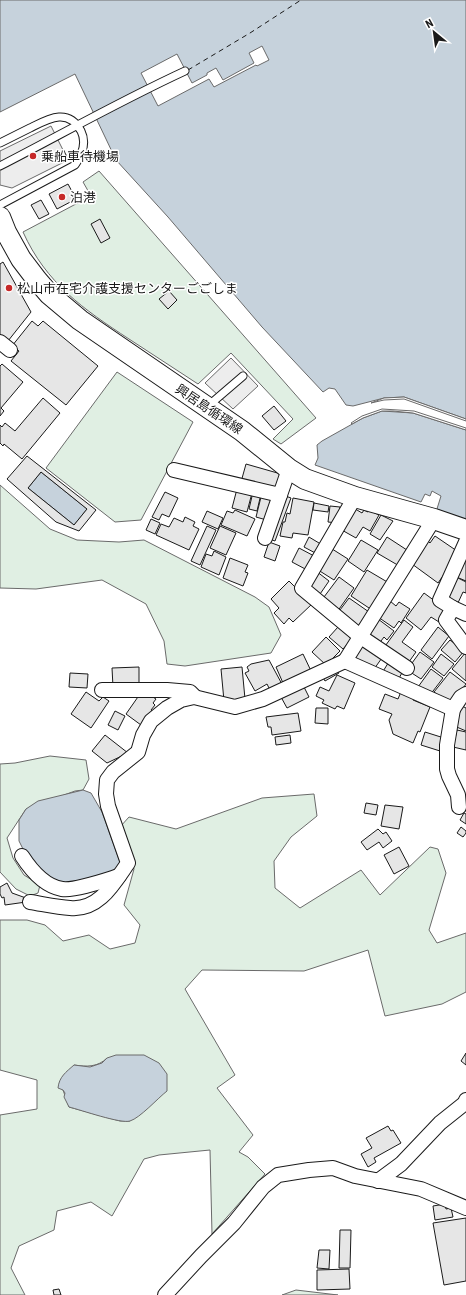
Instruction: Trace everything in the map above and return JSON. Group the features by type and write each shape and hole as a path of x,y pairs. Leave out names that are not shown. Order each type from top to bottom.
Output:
{"main road":[{"name":"興居島循環線","path":"0,217 6,232 21,259 49,294 80,320 242,431 289,469 305,479 355,497 434,519 466,530"}],"street":[{"path":"265,538 289,469"},
{"path":"174,470 280,496"},
{"path":"355,497 302,588 361,637 407,668"},
{"path":"30,902 72,909 88,906 104,896 128,863 108,806 106,794 107,780 113,772 138,752 143,735 151,721 167,708 181,700 194,697 235,707 250,704 345,661 434,519"},
{"path":"466,542 440,600 466,614"},
{"path":"453,608 446,620 466,647"},
{"path":"345,661 453,709"},
{"path":"102,690 168,690 190,692 194,697"},
{"path":"460,807 458,795 447,769 447,745 453,709 461,697 466,694"},
{"path":"22,856 31,870 46,882 62,889 83,886 119,876"},
{"path":"378,1181 400,1164 440,1123 466,1100"},
{"path":"165,1295 234,1223 263,1187 278,1175 333,1168 356,1176 421,1189 466,1208"}],"lane":[{"path":"0,166 157,84 186,71"},
{"path":"0,143 51,117 64,117 76,123 82,133 83,144 82,156 74,166 0,205"},
{"path":"206,407 243,376"}],"green space":[{"path":"99,171 316,418 281,444 273,439 293,419 231,353 198,384 96,317 67,293 55,280 32,250 23,232 91,196 83,182"},
{"path":"117,372 193,422 141,520 115,522 46,468"},
{"path":"0,485 50,529 77,540 119,542 144,540 255,597 269,607 281,635 271,653 185,666 167,664 164,641 146,604 102,580 36,589 0,588"},
{"path":"50,756 86,760 89,779 83,790 75,791 26,809 7,838 13,858 24,875 40,885 38,893 30,896 16,889 0,872 0,764 15,763"},
{"path":"314,794 317,816 291,837 274,861 275,888 300,908 361,870 380,895 430,847 438,849 446,873 429,930 437,943 466,933 466,992 442,1004 385,1016 368,950 304,971 202,970 185,989 235,1075 217,1088 253,1135 239,1152 248,1157 265,1174 212,1234 210,1150 159,1155 144,1159 112,1216 91,1202 57,1211 54,1230 19,1246 11,1268 25,1295 0,1295 0,1115 37,1109 37,1080 0,1070 0,920 27,920 45,925 63,941 89,935 110,949 135,943 140,925 124,905 134,869 120,827 129,817 176,829 262,798","holes":["107,1058 130,1121 120,1121 69,1107 63,1090 74,1065 92,1066 104,1061"]},
{"path":"296,1290 338,1295 282,1295"}],"shaded area":[{"path":"0,0 466,0 466,419 404,397 384,398 353,406 346,405 335,389 329,388 323,392 262,327 168,217 116,160 75,74 0,112"},
{"name":"乗船車待機場","path":"51,126 68,160 12,188 0,185 0,151"},
{"path":"231,358 258,386 233,409 205,383"},
{"path":"382,411 413,413 466,430 466,521 436,512 441,496 432,491 430,496 425,494 421,502 315,465 318,458 317,445 363,418"},
{"path":"41,472 87,509 74,525 28,488"},
{"path":"83,790 91,793 102,812 121,865 114,872 70,885 54,880 39,870 26,855 19,841 19,820 26,809 38,801"},
{"path":"116,1055 144,1055 159,1063 167,1074 167,1091 144,1112 130,1121 110,1119 69,1107 64,1097 65,1093 63,1090 58,1088 63,1075 74,1065 90,1067 102,1063 107,1058"}],"pier":[{"path":"262,46 269,60 257,66 256,65 214,87 209,79 158,106 141,73 177,54 192,83 216,68 223,80 254,63 249,53"},
{"path":"404,397 466,419 466,421 404,399 384,400 371,403 384,398"},
{"path":"382,409 414,411 466,428 466,430 413,413 393,411 382,411 352,424 351,423 362,416"}],"building":[{"name":"泊港","path":"68,184 76,199 57,209 49,194"},
{"path":"41,200 49,214 39,219 31,205"},
{"path":"100,219 110,238 101,243 91,224"},
{"name":"松山市在宅介護支援センターごごしま","path":"3,262 31,312 8,341 0,337 0,264"},
{"path":"169,291 177,300 168,309 159,299"},
{"path":"32,321 38,326 43,321 98,366 66,405 11,361 19,351 12,346"},
{"path":"2,364 23,382 1,408 4,411 0,416 0,366"},
{"path":"43,398 60,413 22,459 4,444 3,446 0,443 0,425 2,427 5,423 15,431"},
{"path":"274,406 286,421 274,430 262,416"},
{"path":"27,456 96,510 79,531 56,522 7,479","holes":["41,472 87,509 74,525 28,488"]},
{"path":"246,464 281,474 276,492 241,482"},
{"path":"237,489 252,493 247,512 232,508"},
{"path":"165,492 178,498 169,517 162,514 159,520 152,517"},
{"path":"253,492 261,494 257,511 249,509"},
{"path":"262,493 276,497 270,521 256,517"},
{"path":"283,495 291,498 275,541 267,538"},
{"path":"293,498 314,502 308,535 293,533 292,538 280,536 283,522 285,522 287,513 290,514"},
{"path":"314,503 329,506 328,512 313,510"},
{"path":"330,506 340,507 338,523 328,522"},
{"path":"352,507 362,513 364,510 368,512 369,510 379,515 370,531 363,527 356,538 340,529"},
{"path":"235,510 255,519 247,536 221,525 227,511 233,513"},
{"path":"207,511 223,518 218,529 202,522"},
{"path":"381,515 393,521 380,540 370,534"},
{"path":"185,517 195,522 193,526 199,529 189,550 156,535 161,524 169,527 174,518 183,522"},
{"path":"151,519 160,523 155,534 146,530"},
{"path":"207,526 216,530 200,565 191,561"},
{"path":"220,526 236,533 226,555 210,548"},
{"path":"435,536 457,551 454,560 438,583 412,564 428,541 430,543"},
{"path":"309,537 324,546 319,555 304,547"},
{"path":"387,537 410,552 401,567 377,553"},
{"path":"361,540 378,550 364,572 348,561"},
{"path":"269,542 280,546 275,561 264,557"},
{"path":"329,547 348,559 334,580 315,568"},
{"path":"299,548 316,557 309,571 292,562"},
{"path":"214,551 226,557 219,575 201,567 206,554 212,556"},
{"path":"230,558 248,565 245,572 248,573 243,586 223,578"},
{"path":"462,558 466,560 466,581 454,576"},
{"path":"367,570 389,583 372,610 351,596"},
{"path":"316,571 329,581 318,597 305,587"},
{"path":"454,576 466,582 466,593 463,592 457,605 443,598"},
{"path":"339,577 354,588 337,612 321,601"},
{"path":"289,581 312,604 293,622 289,618 284,624 274,613 279,608 271,599"},
{"path":"424,593 447,610 439,622 431,617 421,630 406,618"},
{"path":"349,598 369,612 356,629 337,614"},
{"path":"390,601 396,606 399,602 410,609 401,623 399,621 394,628 378,617"},
{"path":"378,619 394,631 387,640 384,637 378,645 366,636"},
{"path":"404,620 413,627 402,642 416,652 406,666 383,649"},
{"path":"338,627 352,639 343,649 329,637"},
{"path":"438,627 449,636 432,659 421,650"},
{"path":"326,637 340,651 326,665 312,652"},
{"path":"450,640 464,651 455,662 441,650"},
{"path":"364,642 384,655 372,672 353,659"},
{"path":"420,652 434,662 421,679 407,670"},
{"path":"466,652 466,681 452,669"},
{"path":"303,654 312,673 283,683 276,667"},
{"path":"441,654 454,664 444,676 432,667"},
{"path":"269,660 283,686 271,692 267,684 255,691 245,673 249,671 247,667 251,664"},
{"path":"390,660 404,669 397,682 382,673"},
{"path":"139,667 139,687 113,687 112,668"},
{"path":"242,667 245,699 224,701 221,669"},
{"path":"336,669 339,673 325,681 322,676"},
{"path":"431,669 443,678 430,695 418,687"},
{"path":"450,672 466,684 451,705 434,692"},
{"path":"70,673 88,674 87,688 69,687"},
{"path":"337,675 355,683 344,709 337,706 335,709 322,703 324,700 316,696 320,687 329,691"},
{"path":"304,687 309,697 287,708 281,697"},
{"path":"402,689 415,694 413,700 430,707 420,732 418,731 413,743 393,734 389,720 392,714 379,709 385,694 398,699"},
{"path":"86,692 99,701 103,697 109,701 91,728 71,714"},
{"path":"140,694 148,694 156,699 153,703 155,705 151,710 155,713 147,716 141,725 126,714"},
{"path":"460,705 466,708 466,731 452,725"},
{"path":"316,708 328,708 328,724 315,723"},
{"path":"115,711 125,716 118,730 108,725"},
{"path":"298,713 301,731 272,735 271,727 268,727 266,717"},
{"path":"457,730 466,732 466,750 453,747"},
{"path":"425,732 444,738 440,751 421,745"},
{"path":"105,735 128,753 107,763 92,751"},
{"path":"290,735 291,743 276,745 275,737"},
{"path":"366,803 378,805 376,815 364,813"},
{"path":"385,805 403,807 399,829 381,826"},
{"path":"464,813 466,814 466,824 460,820"},
{"path":"461,827 466,831 463,837 457,833"},
{"path":"378,829 383,834 386,832 392,841 383,848 379,842 367,850 361,842"},
{"path":"399,847 409,866 394,874 384,855"},
{"path":"7,883 12,893 26,898 26,902 5,905 4,897 2,898 0,894 0,887"},
{"path":"466,1053 466,1065 461,1061"},
{"path":"388,1126 391,1131 393,1130 401,1143 374,1158 376,1162 368,1167 361,1154 372,1148 366,1138"},
{"path":"445,1204 446,1209 451,1208 453,1217 435,1220 433,1206"},
{"path":"466,1218 466,1281 444,1285 433,1223"},
{"path":"340,1230 351,1230 350,1268 339,1268"},
{"path":"319,1250 330,1250 329,1269 317,1268"},
{"path":"349,1269 350,1289 317,1290 317,1270"},
{"path":"59,1289 61,1295 54,1295 53,1290"}],"ferry route":[{"path":"188,70 301,0"}],"place":[{"name":"乗船車待機場","path":"33,156"},
{"name":"泊港","path":"62,197"},
{"name":"松山市在宅介護支援センターごごしま","path":"9,288"}]}
